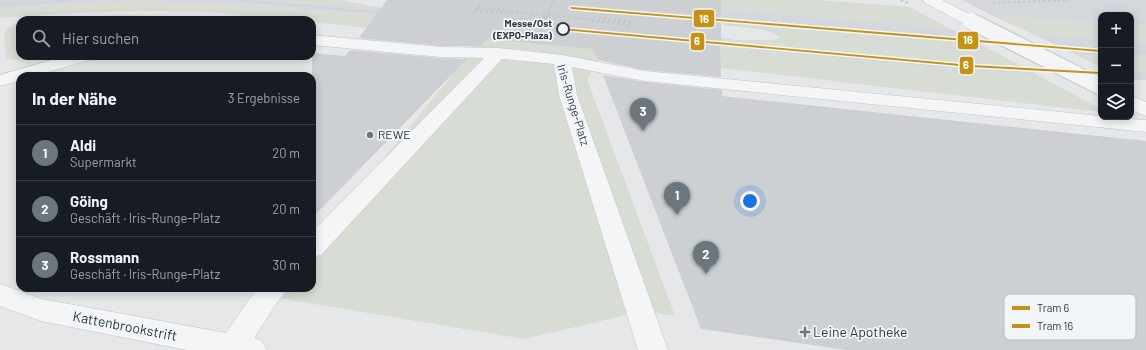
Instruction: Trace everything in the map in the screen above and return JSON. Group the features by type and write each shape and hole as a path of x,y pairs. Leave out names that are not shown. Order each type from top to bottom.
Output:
{"street":[{"path":"930,0 1098,85"},
{"name":"Iris-Runge-Platz","path":"316,40 441,52 498,53 562,60 568,95 653,350"},
{"path":"316,244 498,53"},
{"path":"30,72 70,60"},
{"path":"562,60 645,76 1146,126"},
{"path":"0,81 16,76"},
{"path":"1134,104 1146,110"},
{"path":"239,349 266,296 270,292"},
{"name":"Kattenbrookstrift","path":"0,295 41,310 239,349"}],"path":[{"path":"470,18 481,0"},
{"path":"533,43 554,0"},
{"path":"986,3 1069,0"},
{"path":"476,9 511,12"},
{"path":"476,9 629,23"},
{"path":"628,33 632,14"},
{"path":"593,19 629,23"}],"shaded area":[{"path":"0,0 340,0 381,8 376,15 252,5 149,1 80,3 0,9"},
{"path":"261,0 340,0 372,7 370,9"},
{"path":"721,0 818,0 910,7 949,28 721,9"},
{"path":"962,0 1146,0 1146,25 1134,24 1134,12 1098,12 1098,23 991,15"},
{"path":"149,1 252,5 376,15 367,28 316,22 316,16 252,16 180,11 103,12 0,18 0,9 80,3"},
{"path":"721,9 949,28 1038,75 914,66 720,47 720,38 735,40 776,40 780,37 772,32 734,25 722,25"},
{"path":"121,15 154,16 105,16"},
{"path":"991,15 1098,23 1098,39 1035,35"},
{"path":"722,21 982,45 1025,68 720,42 720,38 735,40 776,40 780,37 769,31 761,29 722,25"},
{"path":"16,24 16,60 6,59 4,33 9,27"},
{"path":"1134,24 1146,25 1146,42 1134,41"},
{"path":"480,33 605,45 601,56 587,79 675,316 644,311 524,339 278,298 276,292 316,292 316,241 458,68"},
{"path":"1035,35 1098,39 1098,66"},
{"path":"1134,41 1146,42 1146,80 1134,80"},
{"path":"720,47 914,66 1038,75 1098,107 1098,112 720,68"},
{"path":"1073,53 1098,55 1098,66"},
{"path":"1134,56 1146,56 1146,71 1134,71"}],"building":[{"path":"387,0 721,0 721,77 645,70 598,60 593,49 487,39 480,46 441,46 359,38"},
{"path":"350,50 467,59 316,214 316,72 312,72 312,60 316,60 316,53 345,56"},
{"path":"603,75 645,82 722,90 722,96 1146,141 1146,350 847,350 701,329"}],"tram line":[{"path":"0,5 71,0"},
{"path":"237,0 563,29"},
{"path":"500,0 969,41 1098,50"},
{"name":"16","path":"572,8 1098,51"},
{"name":"6","path":"563,29 971,66 1098,73"},
{"path":"1134,52 1146,52"}],"place":[{"name":"Messe/Ost (EXPO-Plaza)","path":"563,29"},
{"name":"Rossmann","path":"643,131"},
{"name":"REWE","path":"370,135"},
{"name":"Aldi","path":"677,215"},
{"name":"Göing","path":"706,274"},
{"name":"Leine Apotheke","path":"805,332"}]}
